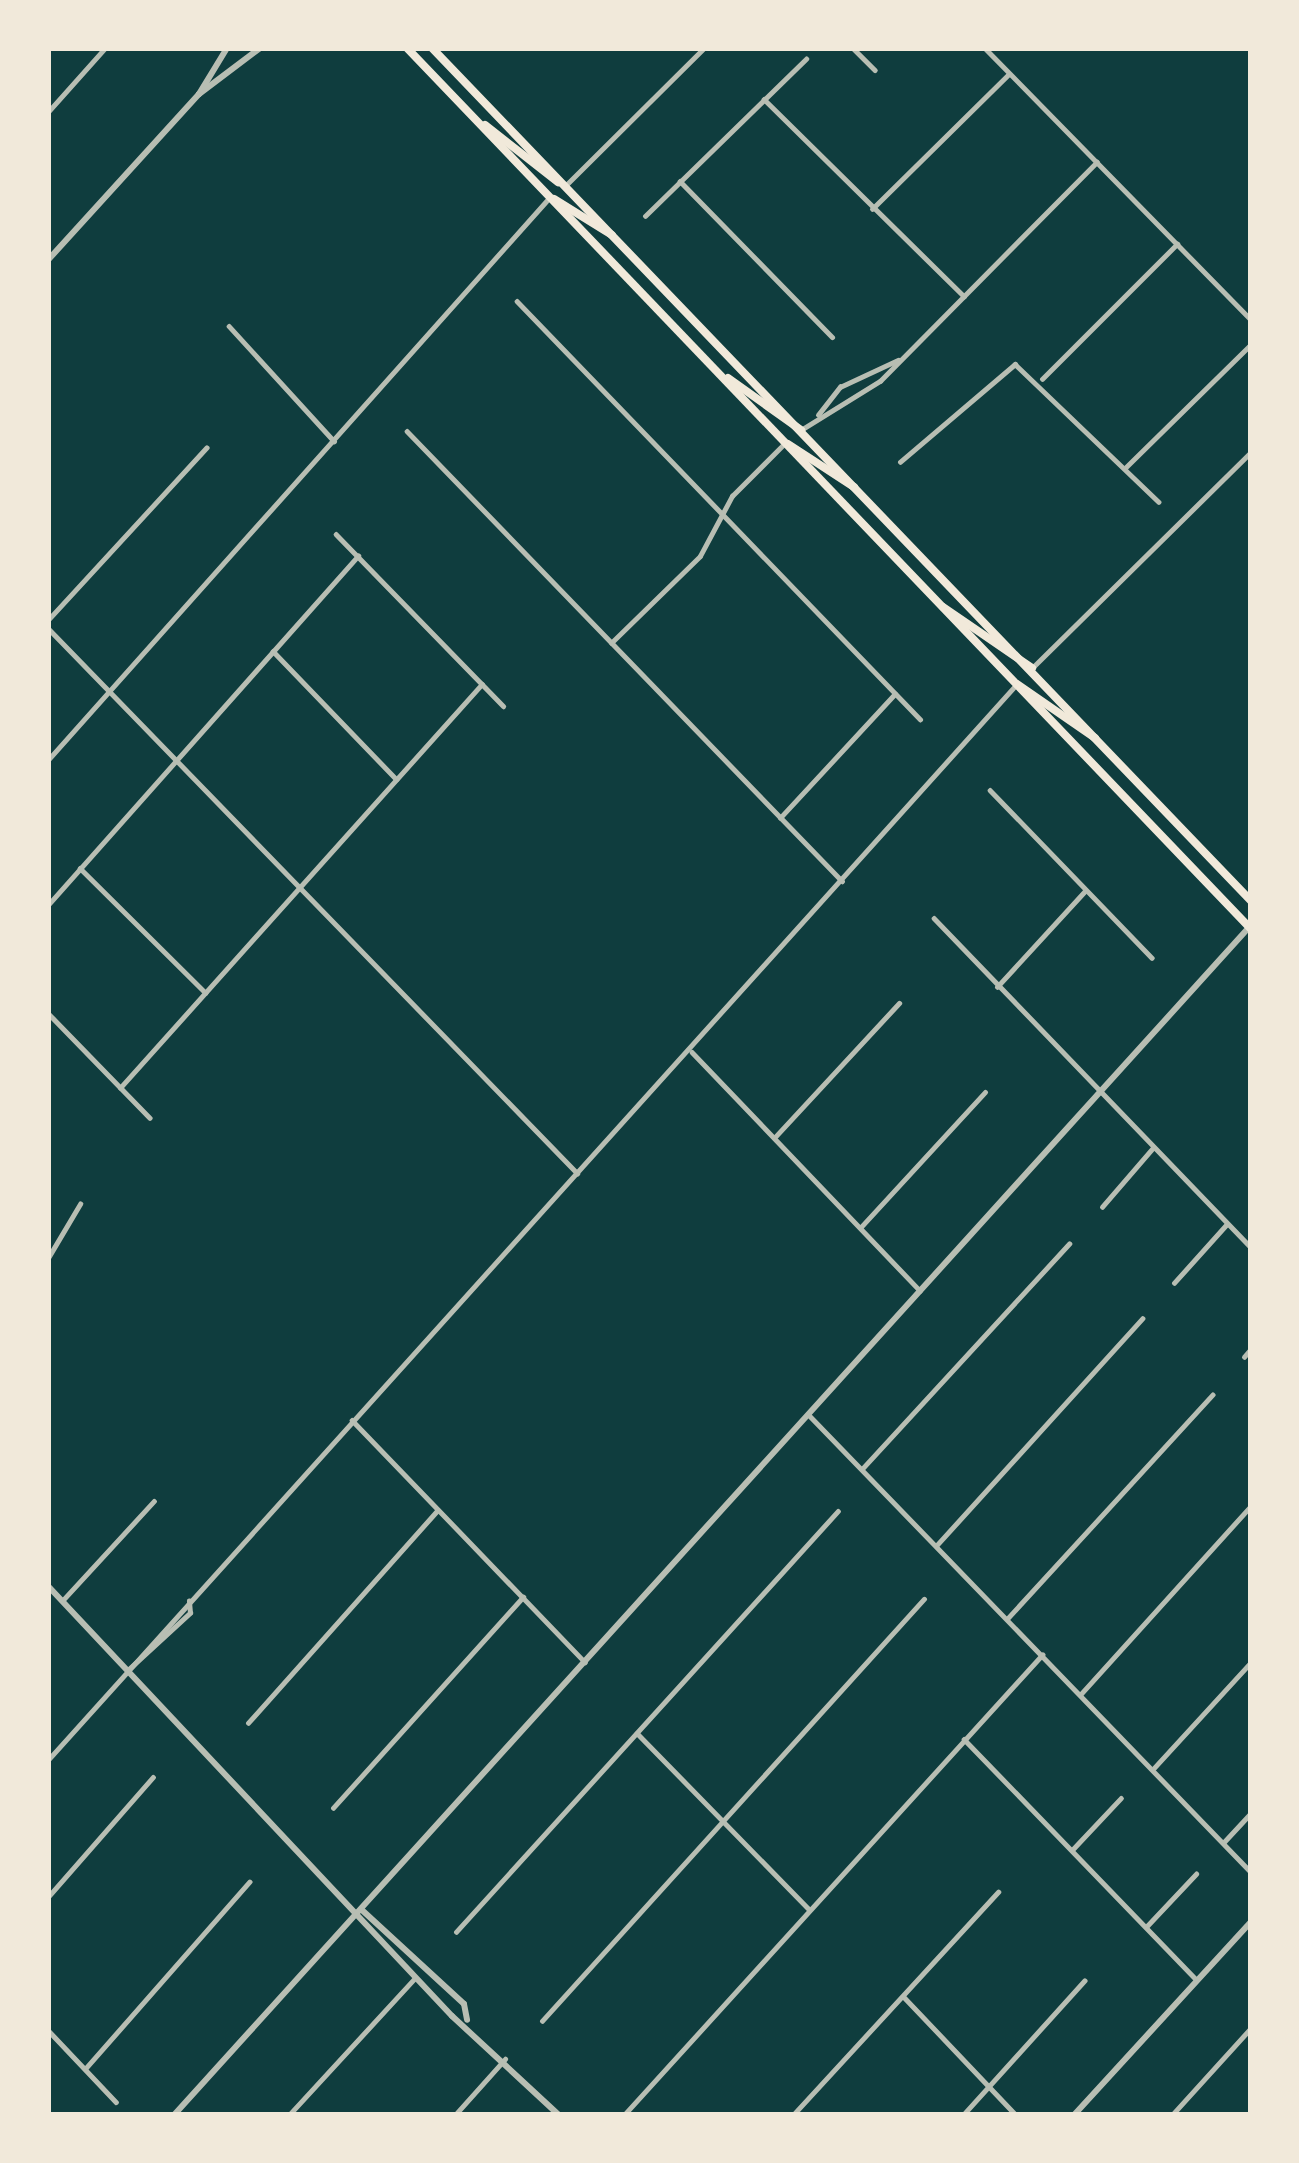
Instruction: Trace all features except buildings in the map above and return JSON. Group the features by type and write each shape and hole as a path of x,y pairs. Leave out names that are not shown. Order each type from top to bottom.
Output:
{"main road":[{"path":"407,48 1250,927"},
{"path":"432,48 862,490 1251,901"},
{"path":"474,118 565,186"},
{"path":"550,197 613,236"},
{"path":"716,371 801,430"},
{"path":"785,443 862,490"},
{"path":"941,606 1032,668"},
{"path":"1016,684 1102,741"}],"street":[{"path":"48,112 103,51 93,48"},
{"path":"199,94 227,48"},
{"path":"48,260 199,94 260,48"},
{"path":"565,186 704,48"},
{"path":"854,48 875,70"},
{"path":"986,48 1251,320"},
{"path":"645,216 806,58"},
{"path":"872,209 1010,73"},
{"path":"764,99 964,296"},
{"path":"801,430 900,360 1097,162"},
{"path":"680,181 832,337"},
{"path":"48,760 550,197"},
{"path":"1042,379 1177,244"},
{"path":"517,301 920,718"},
{"path":"229,326 334,441"},
{"path":"1126,467 1251,344"},
{"path":"818,416 840,387 900,360"},
{"path":"901,462 1015,364 1042,379 1159,502"},
{"path":"407,431 842,881"},
{"path":"611,643 700,556 721,511 785,443"},
{"path":"206,448 48,624 577,1173"},
{"path":"1032,668 1251,452"},
{"path":"336,533 503,706"},
{"path":"48,905 358,556"},
{"path":"272,651 396,779"},
{"path":"120,1088 482,684"},
{"path":"48,1760 691,1051 1016,684"},
{"path":"780,818 895,694"},
{"path":"990,790 1152,958"},
{"path":"80,868 206,993"},
{"path":"997,987 1085,891"},
{"path":"934,917 1251,1247"},
{"path":"174,2115 1250,927"},
{"path":"775,1137 899,1003"},
{"path":"48,1013 150,1118"},
{"path":"691,1051 920,1291"},
{"path":"861,1227 985,1092"},
{"path":"1102,1208 1154,1147"},
{"path":"48,1258 80,1204"},
{"path":"1174,1283 1228,1223"},
{"path":"862,1469 1069,1244"},
{"path":"936,1546 1142,1319"},
{"path":"1244,1357 1251,1348"},
{"path":"1007,1619 1212,1395"},
{"path":"809,1415 1251,1872"},
{"path":"352,1420 585,1662"},
{"path":"63,1600 154,1501"},
{"path":"1080,1695 1251,1506"},
{"path":"248,1723 439,1510"},
{"path":"456,1932 838,1511"},
{"path":"48,1586 360,1910 464,2004 467,2021"},
{"path":"332,1808 523,1597"},
{"path":"542,2021 924,1599"},
{"path":"128,1669 190,1613 189,1601"},
{"path":"624,2115 1042,1655"},
{"path":"1152,1769 1251,1661"},
{"path":"637,1733 810,1910"},
{"path":"964,1739 1197,1980"},
{"path":"48,1897 153,1777"},
{"path":"1072,1850 1121,1798"},
{"path":"1223,1843 1251,1813"},
{"path":"1146,1927 1196,1874"},
{"path":"85,2069 249,1882"},
{"path":"793,2115 998,1892"},
{"path":"360,1910 415,1978 467,2021 559,2115"},
{"path":"1074,2115 1251,1922"},
{"path":"289,2115 415,1978"},
{"path":"963,2115 1084,1981"},
{"path":"903,1996 1016,2115"},
{"path":"1172,2115 1251,2028"},
{"path":"48,2030 116,2102"},
{"path":"455,2115 505,2060"}]}
